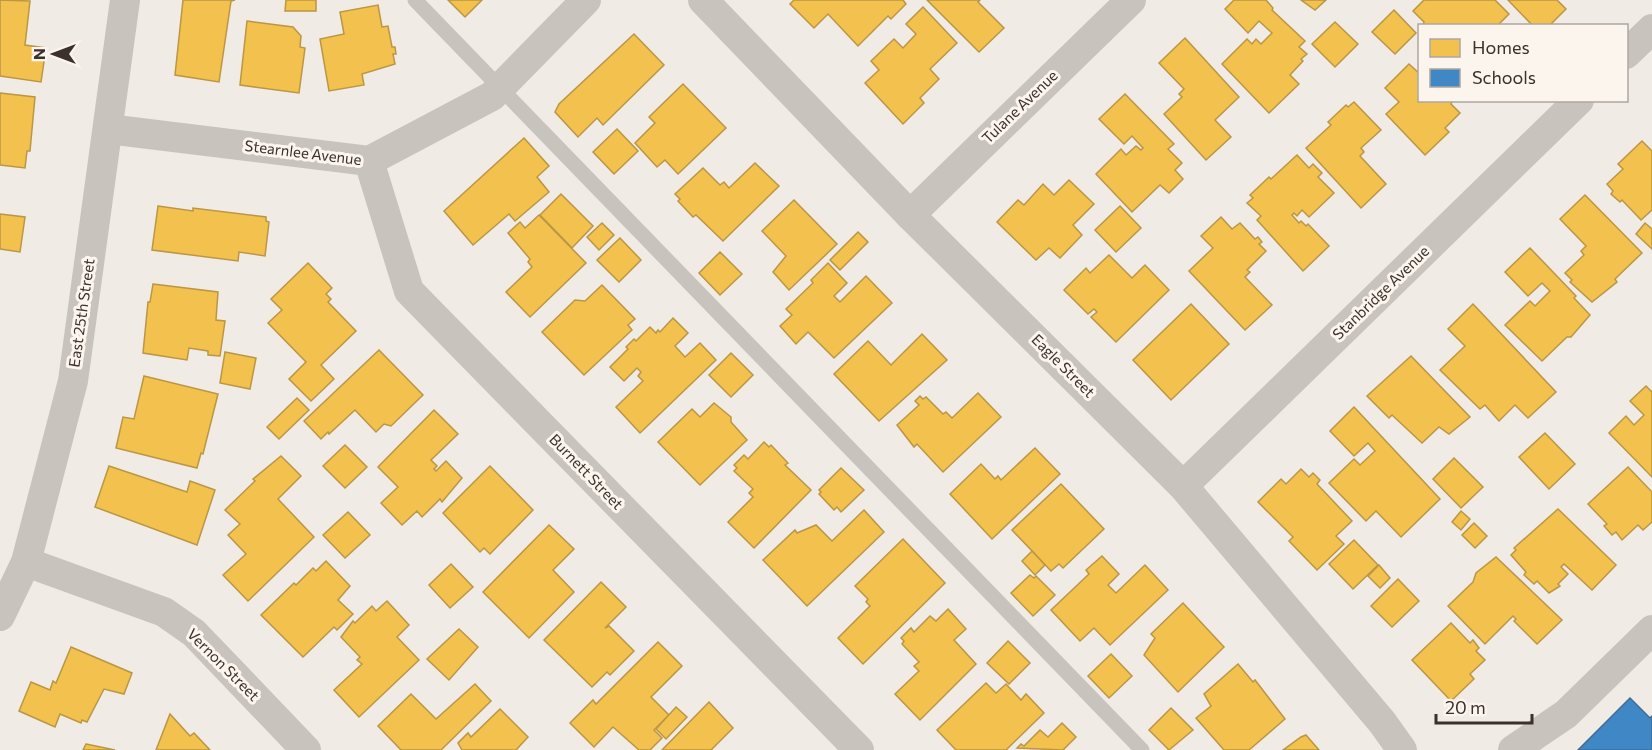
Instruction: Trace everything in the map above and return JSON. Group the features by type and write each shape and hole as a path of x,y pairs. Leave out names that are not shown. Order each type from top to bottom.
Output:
{"street":[{"name":"East 25th Street","path":"0,616 26,562 73,381 125,0"},
{"name":"Stearnlee Avenue","path":"108,129 369,161 492,96 586,0"},
{"name":"Eagle Street","path":"703,0 910,215 1183,486 1382,722 1402,750"},
{"name":"Tulane Avenue","path":"910,215 1131,0"},
{"path":"1628,52 1652,29"},
{"name":"Stanbridge Avenue","path":"1183,486 1577,102"},
{"name":"Burnett Street","path":"369,161 409,291 859,750"},
{"name":"Vernon Street","path":"26,562 164,612 194,633 306,750"},
{"path":"1513,750 1566,714 1652,630"}],"lane":[{"path":"415,0 1142,750"}],"building: Homes":[{"path":"0,0 30,1 25,45 46,48 41,82 0,76"},
{"path":"183,0 235,0 231,1 219,82 175,75"},
{"path":"286,0 316,0 316,11 285,11"},
{"path":"448,0 482,0 465,17"},
{"path":"794,0 903,0 906,4 891,19 888,16 858,46 828,14 814,28 790,4"},
{"path":"927,0 980,0 978,2 1004,28 979,52"},
{"path":"1234,0 1266,0 1273,8 1272,10 1305,41 1299,47 1307,54 1290,75 1299,84 1269,113 1222,64 1247,39 1252,44 1256,39 1261,44 1272,33 1259,21 1248,33 1225,9"},
{"path":"1301,0 1326,0 1315,10"},
{"path":"1424,0 1495,0 1509,14 1499,24 1424,24 1413,11"},
{"path":"1508,0 1557,0 1566,9 1551,24 1531,24"},
{"path":"378,5 382,27 388,26 392,47 395,47 396,54 393,54 395,64 362,74 364,85 329,91 320,39 344,34 340,12"},
{"path":"923,7 957,43 930,69 939,79 920,98 924,103 903,124 865,83 879,70 871,61 894,39 903,48 916,34 906,24"},
{"path":"1394,10 1416,33 1395,54 1372,32"},
{"path":"247,21 293,27 301,36 300,47 305,48 299,93 240,85"},
{"path":"1335,22 1358,44 1335,67 1312,44"},
{"path":"634,34 664,65 603,125 597,118 578,137 555,112 559,104"},
{"path":"1185,38 1239,97 1215,120 1231,137 1206,160 1164,114 1182,97 1179,94 1184,89 1159,63"},
{"path":"1409,64 1418,72 1418,102 1452,102 1451,104 1460,113 1445,128 1449,132 1425,155 1386,114 1399,102 1385,88"},
{"path":"683,84 726,128 678,174 665,160 657,167 635,143 655,123 649,117"},
{"path":"0,93 35,97 30,151 27,151 25,168 0,165"},
{"path":"1125,94 1174,144 1168,149 1182,163 1175,170 1183,179 1169,193 1160,185 1132,212 1096,174 1121,149 1126,155 1136,146 1141,150 1143,148 1132,136 1124,144 1099,119"},
{"path":"1354,102 1381,130 1361,148 1364,152 1360,156 1386,184 1361,208 1306,148 1331,125 1328,122 1346,105 1348,107"},
{"path":"617,129 638,151 614,174 593,152"},
{"path":"524,138 549,166 537,177 549,192 515,221 509,214 473,245 444,211"},
{"path":"1642,141 1652,151 1652,210 1641,220 1622,200 1620,202 1611,194 1613,191 1607,184 1623,169 1618,164"},
{"path":"1297,155 1309,168 1313,164 1322,173 1318,177 1334,193 1309,217 1302,210 1297,216 1294,213 1292,215 1299,223 1301,221 1306,226 1308,224 1329,246 1303,271 1257,220 1261,216 1247,203 1253,198 1250,195"},
{"path":"755,163 779,186 723,241 696,215 693,217 678,201 680,199 675,194 703,168 720,185 724,182 729,188"},
{"path":"1069,180 1094,204 1073,225 1082,235 1060,258 1049,248 1036,260 997,222 1018,200 1024,205 1043,184 1054,195"},
{"path":"561,194 593,226 572,248 540,215"},
{"path":"1585,195 1642,253 1615,279 1617,282 1592,302 1570,282 1572,280 1565,273 1584,255 1581,251 1586,246 1560,219"},
{"path":"794,200 837,244 789,290 773,272 786,256 762,231"},
{"path":"158,206 266,217 266,221 269,222 265,256 239,252 238,261 152,250"},
{"path":"1120,206 1141,228 1116,252 1095,230"},
{"path":"0,214 25,217 20,252 0,249"},
{"path":"539,215 586,263 530,317 506,292 532,267 528,262 530,259 508,233 520,222 525,228"},
{"path":"1221,217 1232,229 1240,223 1255,239 1258,237 1262,242 1259,244 1266,251 1247,270 1250,272 1245,277 1272,305 1245,330 1189,271 1213,248 1201,236"},
{"path":"602,223 614,235 599,250 587,237"},
{"path":"1645,223 1652,229 1652,249 1636,234"},
{"path":"858,232 868,242 840,270 830,260"},
{"path":"620,238 641,260 619,282 597,260"},
{"path":"1530,248 1576,296 1574,298 1590,315 1571,337 1567,337 1542,361 1505,325 1530,301 1535,306 1550,291 1542,283 1528,296 1505,272"},
{"path":"720,252 742,274 720,295 699,273"},
{"path":"1109,255 1132,278 1145,265 1169,290 1116,342 1091,317 1097,312 1094,309 1088,314 1064,290 1086,268 1090,273"},
{"path":"308,263 332,288 326,294 331,299 328,302 356,331 321,365 334,379 311,401 289,379 306,362 268,323 282,310 271,299"},
{"path":"828,263 847,283 834,296 840,302 866,276 892,303 834,358 808,332 796,344 780,326 792,315 786,309 813,283 811,280"},
{"path":"153,284 218,292 216,320 225,321 220,356 208,355 208,351 189,348 187,360 143,353 148,302 150,302"},
{"path":"602,285 635,319 628,325 632,330 584,375 542,332 575,300 585,301"},
{"path":"1191,304 1229,344 1171,400 1133,360"},
{"path":"1473,304 1556,392 1528,418 1515,405 1499,421 1485,405 1480,409 1440,370 1465,346 1448,329"},
{"path":"673,318 688,333 675,346 685,357 700,343 716,360 640,433 616,407 643,381 638,376 641,372 637,368 624,381 610,367 628,349 626,347 634,339 636,341 650,327 656,333 658,330 660,332"},
{"path":"922,334 947,360 879,421 834,374 868,341 891,365"},
{"path":"379,350 423,395 391,426 384,424 376,432 355,410 321,439 304,421"},
{"path":"225,352 256,358 250,389 220,383"},
{"path":"731,353 753,375 731,397 709,375"},
{"path":"1411,356 1470,417 1449,434 1439,427 1422,443 1392,415 1389,418 1367,396"},
{"path":"144,376 218,394 203,454 201,453 197,468 116,448 123,417 134,419"},
{"path":"1646,386 1652,392 1652,477 1609,433 1626,416 1634,425 1644,415 1630,401"},
{"path":"978,393 1001,417 943,472 917,444 914,447 897,425 919,405 915,401 920,396 923,399 926,397 943,414 946,412 952,418"},
{"path":"297,398 309,410 279,439 267,427"},
{"path":"714,403 731,417 731,422 747,440 700,485 658,442 692,409 700,417"},
{"path":"1354,407 1440,499 1401,537 1376,511 1366,521 1329,483 1354,459 1360,465 1375,451 1368,443 1354,456 1330,431"},
{"path":"434,410 458,434 431,460 437,466 434,469 436,471 446,461 462,478 442,502 440,499 422,517 417,511 402,525 381,503 398,487 378,467"},
{"path":"1545,433 1575,464 1549,489 1519,457"},
{"path":"764,442 769,447 771,445 788,463 785,465 811,490 754,548 728,522 753,497 749,493 753,489 734,471 737,468 734,465 744,455 748,459"},
{"path":"345,445 367,467 345,488 323,466"},
{"path":"1035,448 1060,474 992,539 950,494 981,464 995,479 998,476 1001,480"},
{"path":"281,456 301,476 278,499 314,537 248,601 223,575 246,554 228,535 240,524 225,510 255,481 253,479"},
{"path":"1454,458 1483,487 1461,508 1433,479"},
{"path":"109,466 187,492 190,481 215,490 197,545 95,507"},
{"path":"490,466 533,510 490,554 484,548 480,552 443,513"},
{"path":"1628,467 1652,492 1652,522 1643,530 1638,525 1622,540 1616,532 1612,535 1604,526 1607,524 1588,504"},
{"path":"841,468 864,490 841,512 837,507 834,510 819,494 821,492 819,490"},
{"path":"1301,469 1309,477 1313,473 1320,480 1317,484 1352,521 1336,536 1344,544 1317,570 1289,541 1293,537 1258,502 1281,479 1286,484"},
{"path":"1061,484 1104,529 1063,568 1059,564 1051,571 1012,530"},
{"path":"1558,509 1616,565 1592,590 1564,564 1561,567 1568,574 1558,584 1560,586 1549,593 1537,581 1534,584 1524,575 1526,572 1511,555 1516,550 1514,548"},
{"path":"864,510 884,532 807,606 763,560 795,530 797,533 816,525 832,541"},
{"path":"1461,511 1470,519 1461,530 1452,522"},
{"path":"348,512 370,535 345,558 323,535"},
{"path":"1474,523 1487,536 1475,548 1462,535"},
{"path":"549,525 574,549 553,570 574,592 529,638 483,592"},
{"path":"903,539 945,583 863,664 838,638 870,606 866,602 868,599 855,586"},
{"path":"1354,540 1378,565 1353,589 1329,564"},
{"path":"1032,551 1045,565 1035,575 1022,561"},
{"path":"1102,556 1119,574 1108,585 1116,593 1145,565 1168,590 1110,645 1094,628 1080,641 1051,610 1089,574 1086,570"},
{"path":"1496,557 1562,620 1537,644 1514,621 1516,619 1513,616 1485,644 1448,606 1473,582 1476,573"},
{"path":"326,561 350,586 338,600 353,614 337,630 334,627 303,657 261,615 294,583 296,585 313,568 316,571"},
{"path":"451,564 473,587 450,608 429,585"},
{"path":"1379,565 1390,578 1380,588 1368,576"},
{"path":"1030,575 1034,578 1036,576 1055,595 1033,616 1011,593"},
{"path":"1398,579 1419,601 1392,627 1371,606"},
{"path":"601,582 626,607 605,628 609,626 634,651 610,675 607,672 592,687 544,640"},
{"path":"387,601 409,625 397,637 419,660 359,717 334,690 362,664 357,660 360,657 341,637 353,621 355,623 372,606 376,611"},
{"path":"1183,603 1224,647 1178,692 1144,655 1155,638 1151,634"},
{"path":"948,609 966,629 954,640 976,664 920,720 895,694 919,671 914,666 919,662 902,644 904,641 901,638 911,628 914,632 930,616 936,621"},
{"path":"1451,623 1470,643 1473,640 1479,648 1476,651 1485,660 1470,674 1474,679 1451,701 1412,660"},
{"path":"459,629 478,647 449,680 427,659"},
{"path":"1008,641 1030,663 1009,684 987,663"},
{"path":"658,642 682,666 651,697 669,715 654,730 662,738 650,750 639,750 613,727 594,747 570,723 593,700 596,704"},
{"path":"71,647 132,673 124,694 104,689 87,722 82,720 81,723 60,714 55,727 19,711 31,682 50,690 53,681 56,683"},
{"path":"1111,654 1132,676 1109,698 1088,676"},
{"path":"1238,664 1253,682 1255,680 1285,719 1249,750 1224,750 1196,718 1211,706 1204,694"},
{"path":"986,683 996,693 1006,684 1021,700 1026,694 1044,713 1006,750 956,750 937,730"},
{"path":"475,684 491,701 441,750 401,750 378,726 411,694 436,719"},
{"path":"709,702 733,728 711,750 662,750"},
{"path":"676,707 687,717 666,739 656,729"},
{"path":"1171,708 1193,730 1169,750 1149,730"},
{"path":"500,709 528,737 516,750 462,750 458,743 468,733 471,737"},
{"path":"170,714 190,736 194,733 210,750 156,750"},
{"path":"1062,723 1076,737 1063,750 1017,748 1021,744 1024,746 1040,730 1048,737"},
{"path":"1306,735 1319,750 1283,750 1301,737"},
{"path":"86,744 115,750 83,750"}],"building: Schools":[{"path":"1630,698 1650,718 1652,716 1652,750 1578,750"}]}
